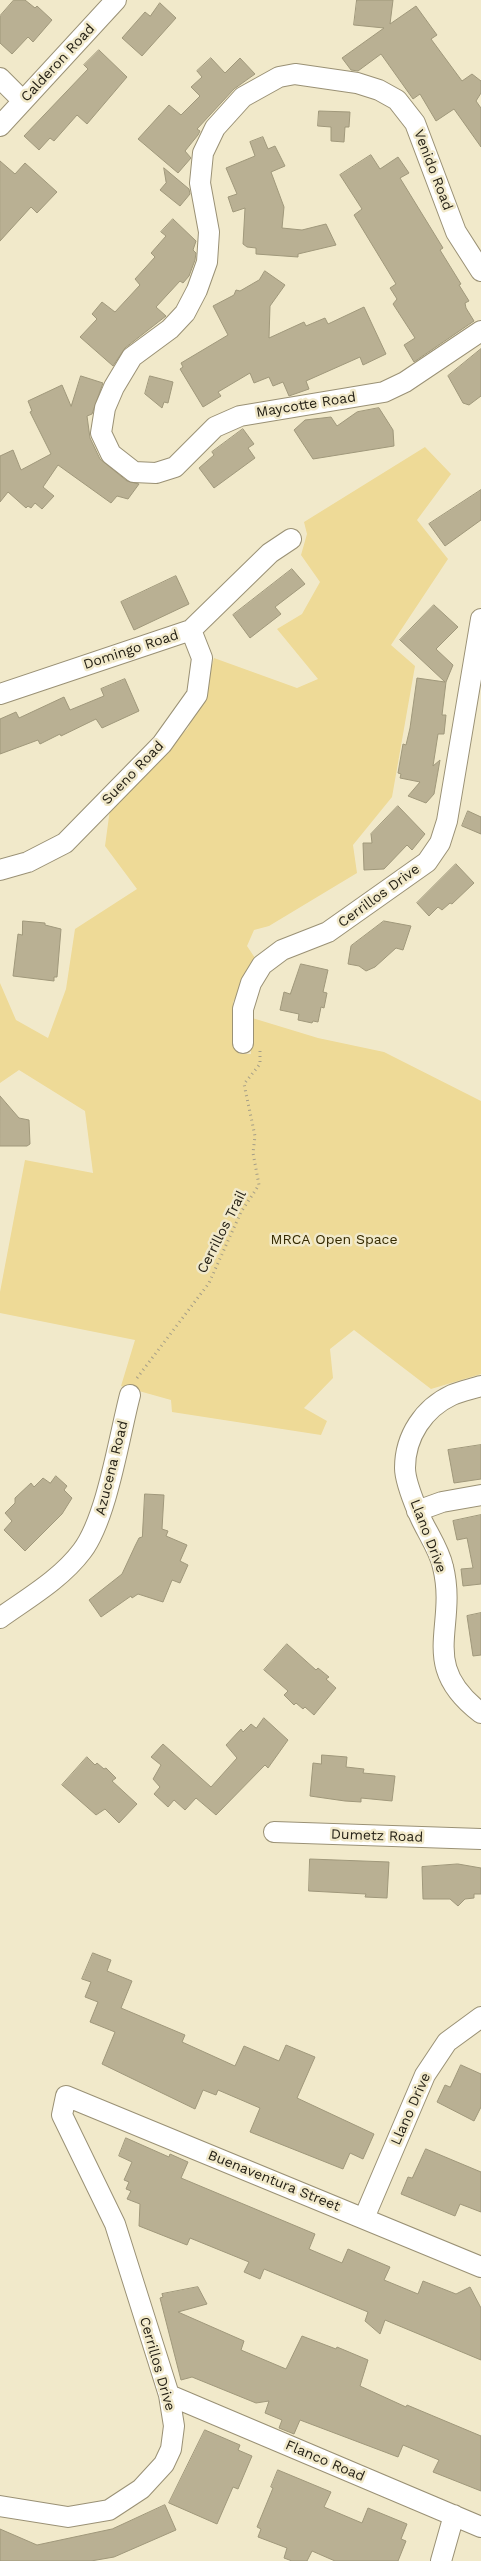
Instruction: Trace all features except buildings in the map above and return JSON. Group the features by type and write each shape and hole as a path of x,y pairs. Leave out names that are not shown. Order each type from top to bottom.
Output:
{"street":[{"name":"Calderon Road","path":"0,126 116,0"},
{"name":"Venido Road","path":"134,472 111,454 101,433 105,408 114,387 132,358 170,329 185,313 197,290 207,262 209,232 200,183 203,153 215,128 242,97 280,77 295,74 356,83 379,90 397,100 416,123 456,232 481,272"},
{"path":"0,78 23,101"},
{"name":"Maycotte Road","path":"134,472 156,473 175,467 215,427 240,416 384,392 405,382 481,331"},
{"name":"Domingo Road","path":"0,694 191,630 270,554 291,539"},
{"name":"Cerrillos Drive","path":"244,1043 243,1009 251,982 262,965 282,950 328,932 427,862 440,843 446,821 481,619"},
{"name":"Sueno Road","path":"0,870 28,862 65,843 162,744 197,695 202,658 191,630"},
{"name":"Llano Drive","path":"481,1386 451,1395 424,1414 410,1438 405,1469 417,1511 443,1566 446,1589 442,1646 444,1667 456,1690 481,1713"},
{"name":"Azucena Road","path":"0,1618 65,1570 83,1550 98,1523 130,1394"},
{"path":"417,1511 442,1502 481,1495"},
{"name":"Dumetz Road","path":"274,1832 481,1840"},
{"name":"Llano Drive","path":"364,2218 425,2075 447,2042 481,2017"},
{"name":"Cerrillos Drive","path":"0,2506 68,2517 109,2510 141,2489 164,2464 171,2449 174,2426 169,2395 115,2224 62,2115 66,2096"},
{"name":"Buenaventura Street","path":"66,2096 481,2267"},
{"name":"Flanco Road","path":"169,2395 481,2526"},
{"path":"441,2561 454,2515"}],"path":[{"name":"Cerrillos Trail","path":"130,1394 138,1376 209,1283 241,1212 259,1185 253,1153 255,1136 244,1084 260,1064 261,1056 260,1051 244,1043"}],"green space":[{"name":"MRCA Open Space","path":"425,447 451,474 417,520 448,559 391,645 415,666 392,797 353,845 357,873 269,926 254,930 247,946 257,961 233,1002 239,1054 251,1054 249,1017 318,1038 384,1052 481,1101 481,1374 431,1389 354,1330 330,1349 333,1378 304,1408 327,1421 321,1435 172,1412 171,1400 121,1386 135,1340 0,1313 0,1292 25,1160 93,1173 85,1111 19,1070 0,1083 0,983 16,1020 48,1038 66,989 75,929 137,889 105,846 110,809 188,728 202,697 214,658 297,688 318,679 277,629 302,614 320,582 301,555 307,534 304,522"}]}
